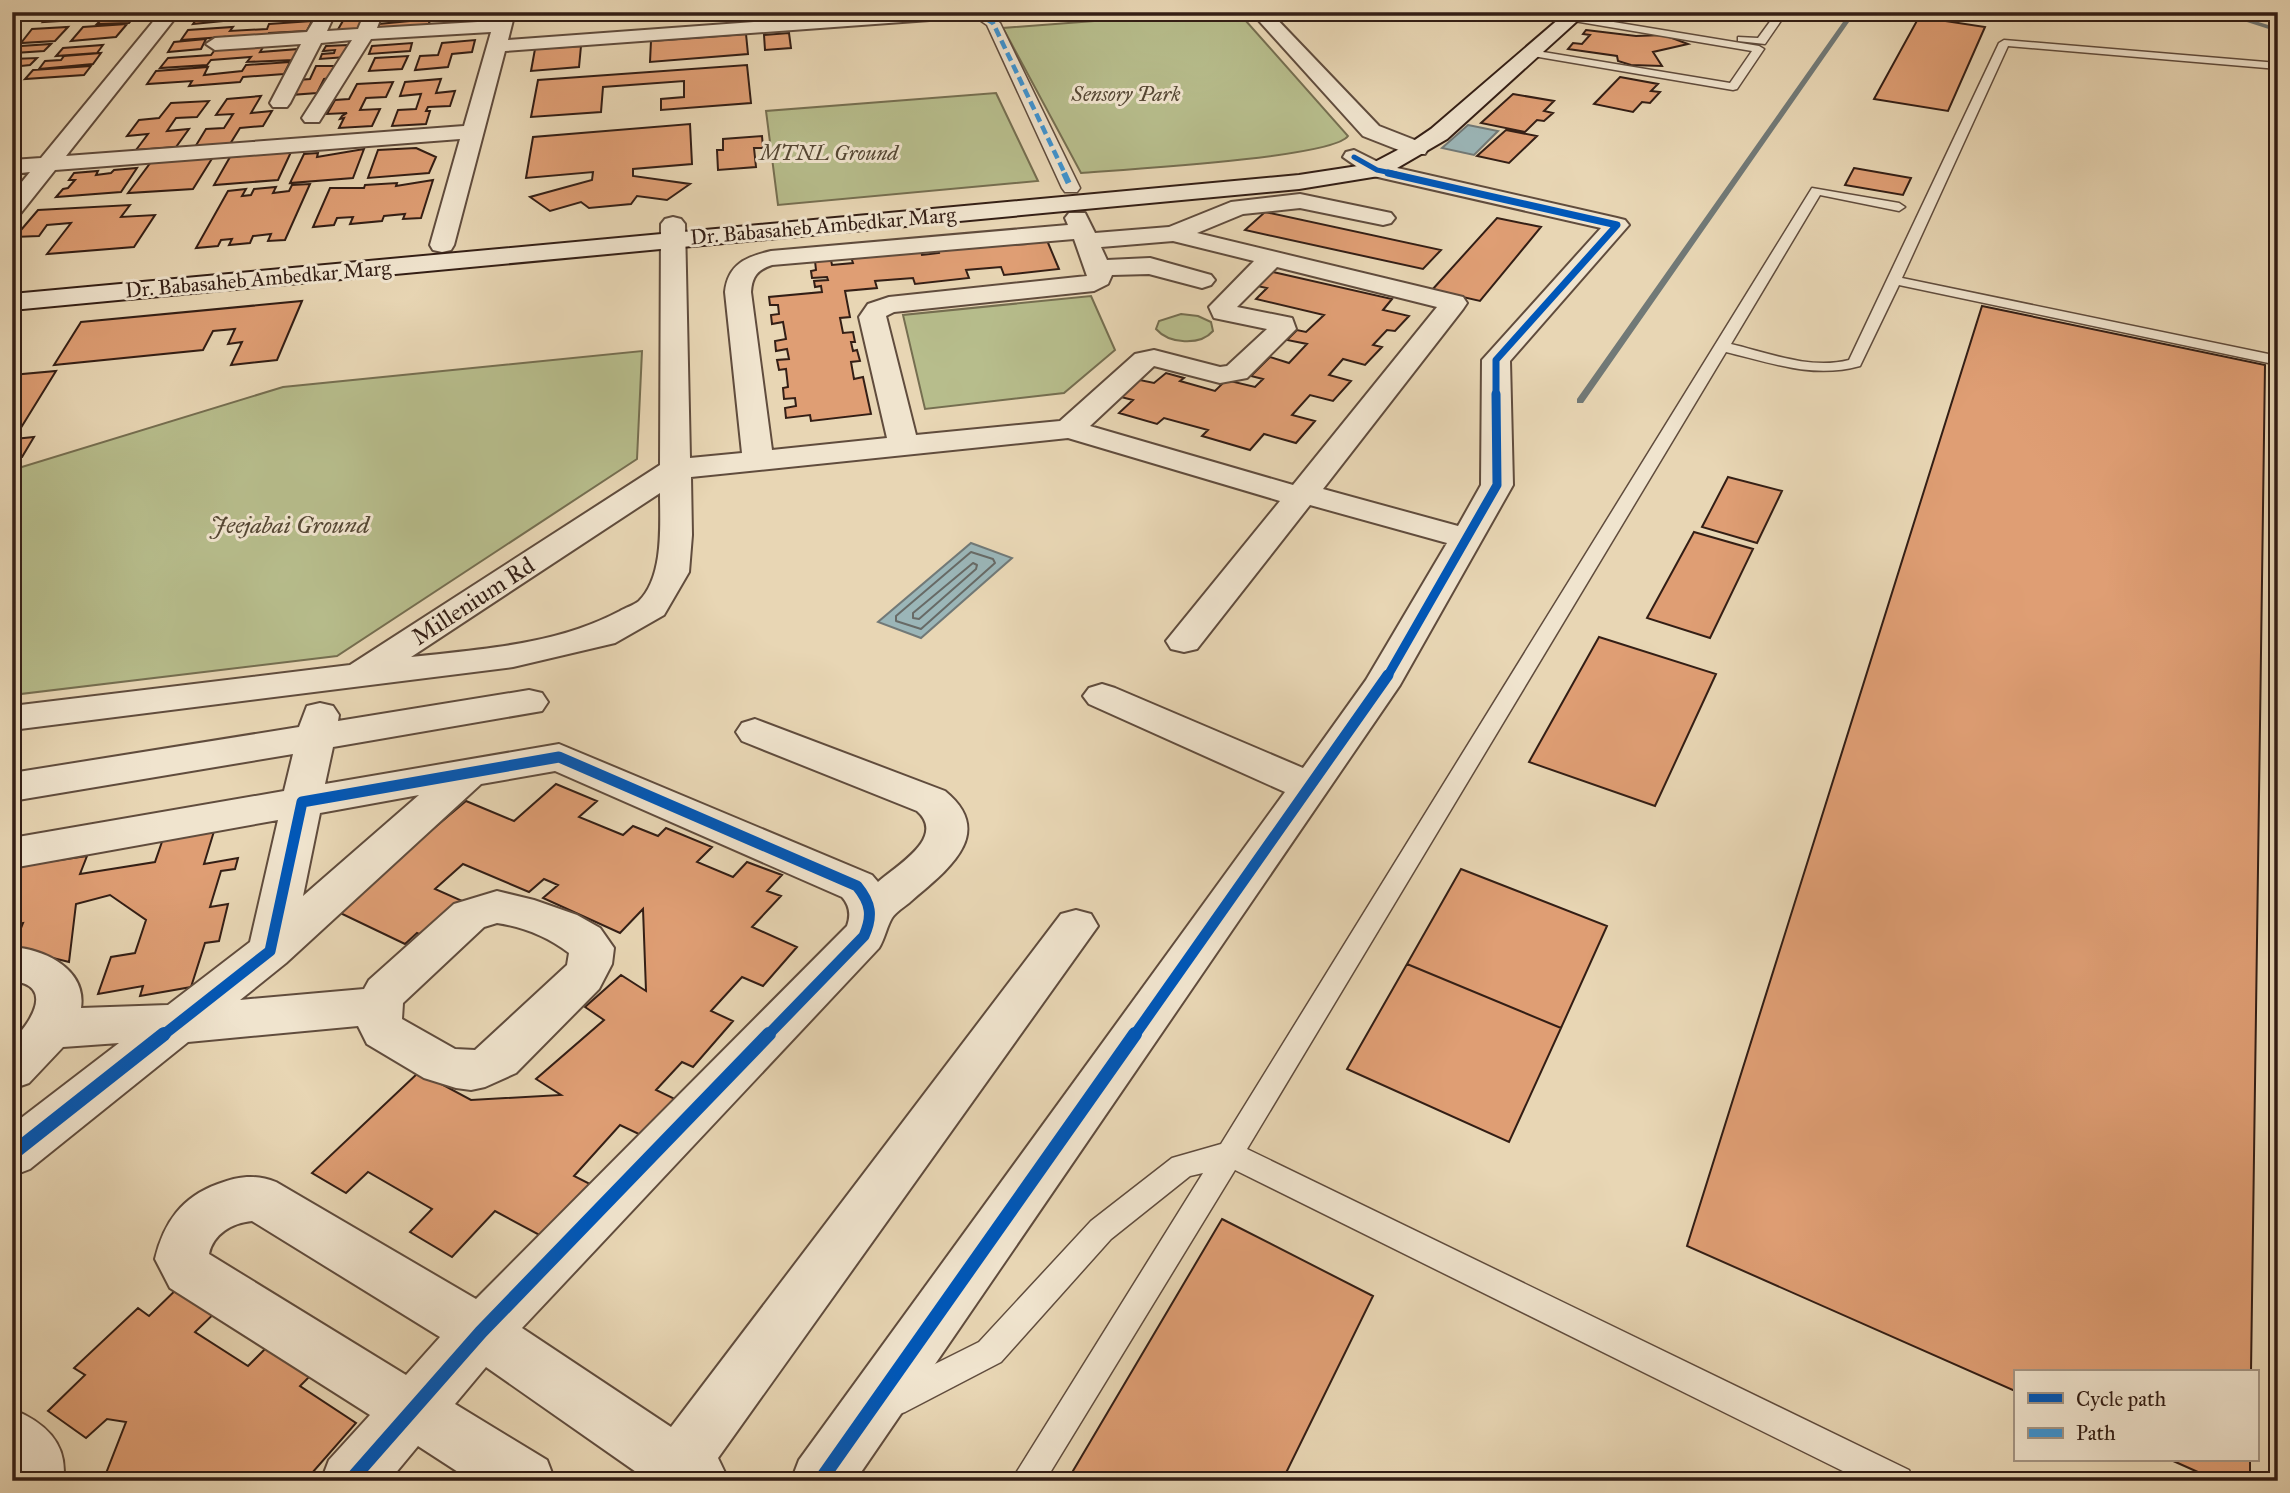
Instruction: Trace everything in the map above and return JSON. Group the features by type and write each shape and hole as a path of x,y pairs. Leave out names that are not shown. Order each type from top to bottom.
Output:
{"street":[{"path":"12,209 171,12"},
{"path":"280,103 316,38 327,12"},
{"path":"312,118 365,34 374,12"},
{"path":"215,44 502,28 973,12 993,23 1070,196 1098,268 1099,279 1084,286 889,305 877,310 872,317 904,446"},
{"path":"820,1481 1382,685 1497,485 1496,360 1617,225 1371,131 1260,12"},
{"name":"Dr. Babasaheb Ambedkar Marg","path":"12,302 673,232 1070,196 1288,168 1389,138 1418,149 1439,134 1574,15"},
{"path":"442,245 502,28"},
{"path":"12,167 474,132"},
{"path":"1389,138 1418,149"},
{"name":"Dr. Babasaheb Ambedkar Marg","path":"1070,196 1114,200 1299,182 1389,138"},
{"path":"1114,200 1130,238"},
{"path":"758,461 738,292 739,278 745,267 771,258 1084,236 1130,238 1173,234 1240,207 1300,201 1383,218"},
{"path":"270,951 315,738 343,677 513,656 602,635 652,608 672,572 676,536 673,232"},
{"name":"Dr. Babasaheb Ambedkar Marg","path":"12,284 442,245 673,232"},
{"path":"1173,234 1454,303 1184,640"},
{"path":"1069,429 1145,360 1154,358 1220,375 1237,372 1283,329 1283,324 1230,314 1223,312 1222,307 1272,258"},
{"path":"1098,268 1150,266 1202,280"},
{"path":"675,470 1069,429 1301,495 1466,538"},
{"name":"Millenium Rd","path":"12,718 343,677 675,470"},
{"path":"1102,696 1310,787"},
{"path":"12,787 529,702"},
{"path":"755,732 931,801 943,809 948,820 945,844 873,910"},
{"path":"12,853 559,757 858,886 868,898 873,910 864,936 481,1332 350,1481"},
{"path":"12,1154 270,951 470,772"},
{"path":"483,909 515,909 582,937 592,948 590,964 583,977 499,1059 477,1072 455,1070 383,1031 378,1019 379,1006 386,993 469,915 483,909"},
{"path":"526,1481 189,1271 181,1259 184,1241 200,1219 219,1206 241,1198 258,1198 481,1332 681,1475 1076,926"},
{"path":"12,964 42,971 56,985 59,1006 51,1029 30,1055 12,1069"},
{"path":"51,1029 117,1024 177,1024 379,1006"},
{"path":"12,1438 34,1454 37,1465 33,1481"}],"lane":[{"path":"1574,15 1761,42 1783,12"},
{"path":"1531,53 1733,87 1759,49 1574,15"},
{"path":"1721,346 1818,369 1840,369 1855,363 2004,43 2278,66"},
{"path":"2234,62 2278,72"},
{"path":"1027,1481 1230,1154 1816,191 1899,207"},
{"path":"1894,280 2278,361"},
{"path":"868,1414 990,1352 1101,1230 1182,1166 1230,1154 1898,1481"}],"green space":[{"name":"Sensory Park","path":"1238,12 1348,136 1334,144 1267,157 1081,173 1003,28"},
{"name":"MTNL Ground","path":"996,93 1038,181 778,205 766,111"},
{"path":"1091,296 1115,350 1064,393 925,409 903,315"},
{"path":"1181,314 1198,316 1211,322 1213,331 1200,339 1184,341 1169,338 1156,329 1159,321"},
{"name":"Jeejabai Ground","path":"642,351 637,459 337,656 12,695 12,470 283,387"}],"water":[{"path":"1468,125 1498,131 1474,155 1442,148"},
{"path":"971,543 1012,558 921,638 878,622"}],"building":[{"path":"52,12 83,12 76,20 43,22"},
{"path":"316,12 314,17 272,19 274,16 193,24 201,13"},
{"path":"452,12 482,12 480,25 447,27"},
{"path":"723,12 768,12 768,15 723,18"},
{"path":"1662,12 1738,12 1734,21 1698,13 1695,18"},
{"path":"382,17 378,24 431,19 427,27 336,33 344,19"},
{"path":"1919,17 1985,27 1948,111 1874,99"},
{"path":"133,18 129,23 97,24 101,20"},
{"path":"312,21 307,31 269,33 266,40 220,43 224,37 181,40 188,30 233,27 230,31 267,29 269,24"},
{"path":"127,24 116,37 71,41 83,27"},
{"path":"68,27 55,41 21,43 32,29"},
{"path":"1586,30 1636,36 1664,35 1688,44 1653,52 1662,66 1631,65 1618,61 1617,56 1568,49 1573,43 1582,44 1590,35 1583,34"},
{"path":"789,33 791,48 765,50 764,35"},
{"path":"746,34 748,54 650,62 651,41"},
{"path":"206,39 201,49 168,52 174,42"},
{"path":"475,40 472,52 452,54 448,67 415,70 420,56 438,55 442,43"},
{"path":"412,43 410,51 369,54 372,46"},
{"path":"51,44 44,51 14,53 21,46"},
{"path":"265,44 260,52 299,49 293,60 247,62 251,57 211,60 207,65 160,68 168,58 211,55 217,47"},
{"path":"103,45 97,53 56,56 63,48"},
{"path":"348,45 346,57 320,59 322,54 334,53 335,50 323,51 326,46"},
{"path":"581,46 579,67 531,71 535,49"},
{"path":"101,53 93,64 39,69 45,61 61,60 64,56"},
{"path":"408,56 402,69 369,71 375,58"},
{"path":"37,58 30,65 12,67 12,59"},
{"path":"290,62 284,74 243,77 240,82 189,86 192,81 147,84 156,71 208,67 204,75 242,71 246,65"},
{"path":"747,65 751,103 661,110 661,99 684,97 684,81 603,87 601,112 531,117 538,80"},
{"path":"91,66 84,75 25,79 33,70"},
{"path":"316,66 340,66 332,78 324,79 317,93 290,95 298,80 310,79"},
{"path":"1620,77 1658,84 1651,91 1660,92 1650,103 1642,102 1633,112 1594,104"},
{"path":"441,79 436,93 455,91 450,106 428,107 426,111 430,111 426,124 392,126 398,110 416,109 421,94 400,96 405,82"},
{"path":"393,82 386,97 366,98 360,110 380,109 372,126 339,128 344,118 340,119 347,113 327,114 335,100 349,99 357,84"},
{"path":"1513,94 1554,101 1544,111 1553,113 1544,121 1537,120 1525,132 1481,123"},
{"path":"261,96 251,113 272,111 263,126 240,128 230,144 195,147 206,129 224,128 233,114 216,115 227,99"},
{"path":"209,101 197,117 176,118 167,131 189,129 176,147 136,150 148,134 127,136 139,120 159,118 171,103"},
{"path":"690,124 692,164 633,169 633,176 690,184 667,200 637,196 631,204 589,208 581,202 550,211 530,197 592,180 593,172 526,178 533,137"},
{"path":"1506,130 1537,136 1509,163 1477,156"},
{"path":"762,136 763,148 754,148 756,167 718,170 717,150 723,150 723,139"},
{"path":"416,148 436,157 429,173 368,178 378,150"},
{"path":"364,149 353,178 290,183 304,154 318,153 317,157"},
{"path":"291,152 278,180 214,185 230,157"},
{"path":"213,157 193,189 128,193 151,162"},
{"path":"137,168 121,192 56,197 75,180 69,180 74,173 98,171 96,175"},
{"path":"1854,168 1911,178 1903,195 1845,185"},
{"path":"433,180 421,218 403,219 405,214 384,216 382,221 350,224 353,217 337,218 334,225 313,227 330,188 364,188 365,185 397,183 396,186"},
{"path":"310,184 285,240 268,241 271,234 253,236 250,243 229,245 232,239 221,240 218,246 196,248 228,191 246,189 242,196 251,195 254,189 276,187 273,193 289,191 292,185"},
{"path":"130,205 121,217 155,215 134,247 47,254 71,223 47,225 39,236 15,237 38,210"},
{"path":"1265,212 1441,250 1423,269 1245,230"},
{"path":"1497,218 1541,227 1480,301 1432,290"},
{"path":"1046,238 1059,269 1004,275 1001,267 966,270 969,278 915,284 913,278 875,281 877,288 845,291 850,317 840,318 843,333 853,332 853,351 857,350 860,361 851,362 854,379 863,377 871,414 811,421 810,415 786,418 785,408 796,406 795,398 784,399 783,388 788,387 786,369 779,370 777,360 789,359 787,349 776,351 775,341 786,339 783,322 772,324 771,315 779,314 778,305 770,305 769,297 822,292 821,286 815,287 814,281 828,280 827,277 812,278 811,271 816,270 815,261 831,260 832,265 853,263 851,257 921,250 922,255 939,253 938,249 1007,242 1009,245 1026,244 1025,240"},
{"path":"1273,272 1392,299 1383,310 1409,316 1395,331 1387,330 1373,345 1382,347 1365,365 1343,359 1329,375 1351,381 1333,401 1310,395 1292,415 1315,421 1296,443 1264,434 1250,450 1202,436 1208,430 1164,418 1157,424 1119,413 1133,400 1121,397 1140,380 1154,383 1166,373 1184,378 1180,381 1215,391 1226,380 1255,387 1263,379 1251,376 1270,357 1289,363 1307,344 1287,340 1297,330 1306,332 1324,315 1256,299 1267,288 1257,286"},
{"path":"302,301 277,360 231,365 242,342 228,344 235,329 213,331 203,350 54,365 81,322"},
{"path":"1982,306 2265,365 2251,1370 2014,1370 2014,1391 1687,1246"},
{"path":"56,371 14,439 34,437 22,457 12,458 12,375"},
{"path":"1728,477 1782,491 1757,543 1702,527"},
{"path":"1694,532 1753,549 1710,638 1647,618"},
{"path":"1599,637 1716,674 1655,806 1529,762"},
{"path":"556,784 597,801 579,817 623,835 633,826 658,836 666,828 712,847 697,862 733,877 747,862 782,875 767,891 781,896 752,927 797,947 763,986 742,977 711,1011 733,1021 693,1067 682,1062 656,1090 675,1099 643,1136 620,1125 574,1176 592,1185 545,1238 495,1211 452,1257 410,1232 432,1209 368,1172 346,1193 312,1173 419,1072 471,1100 561,1095 536,1079 604,1020 585,1007 621,975 646,991 643,909 620,933 543,898 558,885 544,879 529,892 463,864 435,889 469,904 430,939 417,933 405,944 336,911 466,801 514,821"},
{"path":"215,828 204,864 238,858 235,869 221,871 210,907 228,904 219,941 205,943 191,987 140,996 143,986 98,994 111,957 135,953 146,920 110,895 76,904 69,962 13,948 23,923 12,925 12,867 87,856 80,874 155,862 164,836"},
{"path":"1461,869 1607,926 1561,1028 1407,964"},
{"path":"1407,964 1561,1028 1509,1142 1347,1069"},
{"path":"1222,1219 1373,1296 1282,1481 1067,1481"},
{"path":"185,1281 222,1306 195,1332 248,1366 275,1339 319,1367 300,1386 356,1423 305,1481 103,1481 126,1422 107,1419 86,1438 48,1411 85,1375 74,1368 138,1308 149,1316"},
{"path":"2175,1462 2250,1462 2250,1481 2218,1481"}],"waterway":[{"path":"1580,401 1853,12"},
{"path":"2219,12 2278,30"}],"marked path":[{"path":"975,12 993,23 1071,188"}],"cycle path":[{"path":"820,1481 1382,685 1497,485 1496,360 1617,225 1377,170 1354,157"},
{"path":"12,1154 270,951 302,802 559,757 857,886 871,910 870,922 864,936 481,1332 350,1481"}]}
